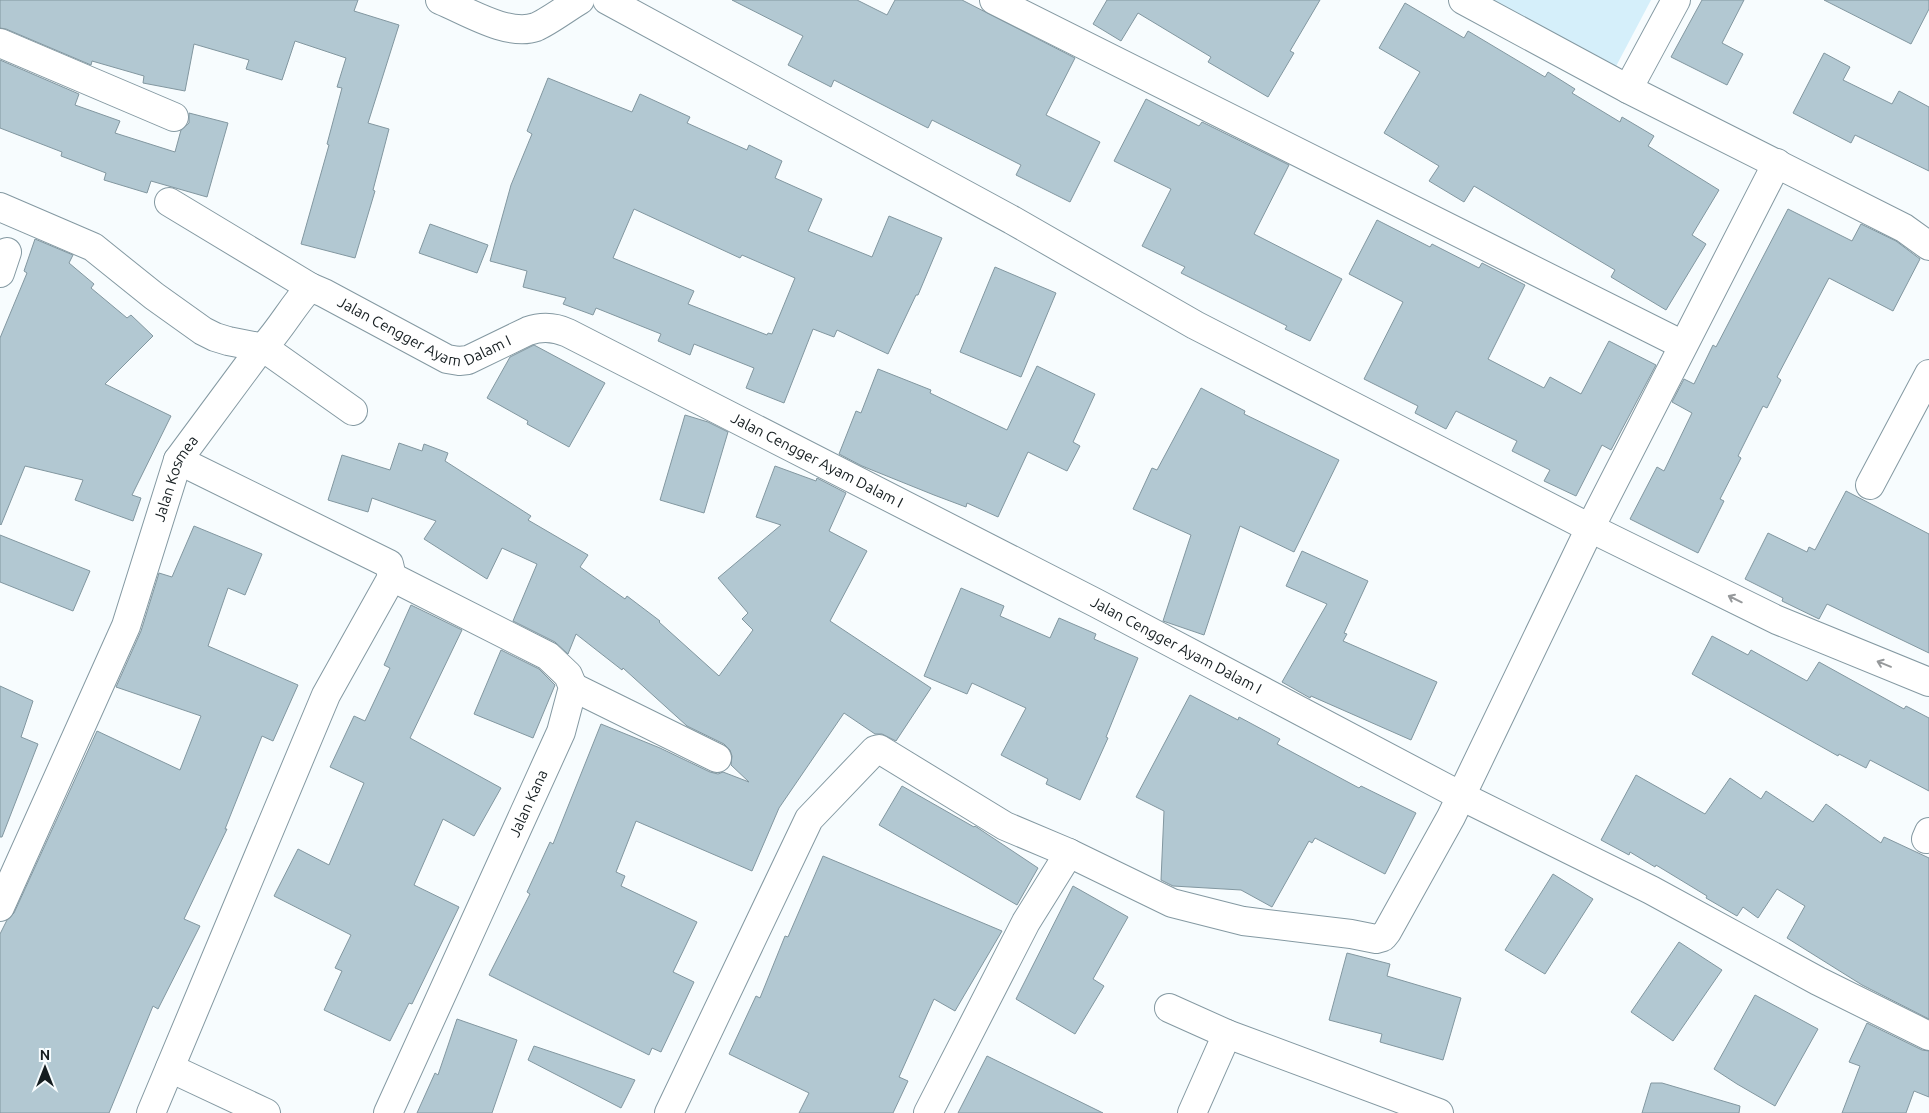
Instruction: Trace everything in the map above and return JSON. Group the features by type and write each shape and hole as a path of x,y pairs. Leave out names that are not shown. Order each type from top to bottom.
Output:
{"street":[{"path":"440,0 499,25 518,30 543,24 580,0"},
{"path":"607,0 1012,220 1195,325 1590,528 1777,620 1929,682"},
{"path":"994,0 1683,346"},
{"path":"1463,0 1628,89 1904,228 1929,246"},
{"path":"1628,89 1676,0"},
{"path":"0,43 174,116"},
{"path":"669,1113 809,819 875,750 884,750 1005,826 1069,853 1172,903 1243,921 1351,934 1376,939 1383,937 1461,796 1590,528 1777,163"},
{"name":"Jalan Cengger Ayam Dalam I","path":"169,202 310,287 435,354 453,360 459,361 473,358 528,330 537,328 558,328 563,330 1096,603 1461,796 1651,890 1818,981 1929,1036"},
{"path":"0,207 93,247 154,296 215,338 246,346 260,352 353,410"},
{"name":"Jalan Kosmea","path":"0,907 126,626 178,460 300,297 310,287"},
{"path":"1870,485 1929,374"},
{"path":"151,1113 326,695 392,576 389,564 178,460"},
{"path":"392,576 548,656 568,675 573,687 717,758"},
{"name":"Jalan Kana","path":"388,1113 561,732 573,687"},
{"path":"928,1113 1026,922 1069,853"},
{"path":"1169,1008 1227,1034 1439,1113"},
{"path":"1192,1113 1227,1034"},
{"path":"170,1068 266,1113"}],"shaded area":[{"path":"1485,0 1651,0 1613,72"}],"building":[{"path":"0,0 358,0 354,11 399,25 368,123 389,129 373,190 375,191 355,258 301,244 329,145 327,144 342,88 337,87 346,58 295,41 282,80 246,69 249,60 194,44 185,91 143,83 144,76 92,61 91,65 0,28"},
{"path":"732,0 857,0 887,15 895,0 962,0 1075,58 1046,115 1100,142 1070,202 1016,175 1021,165 932,120 928,128 834,80 831,87 788,65 803,36"},
{"path":"1107,0 1320,0 1290,51 1294,53 1268,97 1208,62 1211,57 1138,13 1121,41 1093,24"},
{"path":"1702,0 1744,0 1722,43 1743,54 1727,85 1671,57"},
{"path":"1824,0 1929,0 1929,9 1911,44"},
{"path":"1405,3 1464,38 1468,31 1545,77 1548,72 1575,89 1572,93 1620,122 1622,117 1654,136 1648,146 1719,190 1692,235 1706,244 1666,310 1611,277 1615,270 1474,186 1464,202 1429,181 1439,166 1384,133 1420,72 1379,48"},
{"path":"1824,53 1850,67 1843,80 1892,104 1899,91 1929,107 1929,171 1855,135 1851,143 1793,113"},
{"path":"0,60 79,94 75,105 120,121 115,133 175,152 181,130 189,123 189,113 228,123 207,197 151,181 147,193 104,180 106,173 61,156 62,152 0,128"},
{"path":"548,78 632,112 640,94 690,117 687,123 747,150 749,145 782,161 775,178 822,199 808,231 872,257 889,216 942,238 918,295 916,295 888,354 837,330 834,337 813,329 784,403 746,388 754,368 694,344 690,355 658,341 661,334 596,308 593,315 563,304 566,298 523,287 527,271 490,261 511,185 532,134 527,131","holes":["634,209 740,258 742,255 795,278 772,334 768,333 767,335 688,304 694,291 613,258"]},
{"path":"1146,99 1199,126 1202,122 1289,165 1254,234 1342,279 1310,341 1285,329 1287,326 1181,273 1185,267 1142,246 1171,189 1114,161"},
{"path":"1788,209 1852,241 1861,224 1896,241 1920,259 1893,311 1829,278 1777,377 1781,380 1767,408 1763,406 1738,456 1741,458 1720,499 1724,501 1698,553 1630,519 1657,467 1664,471 1692,413 1672,402 1684,379 1694,384 1713,345 1716,347"},
{"path":"1377,220 1430,247 1432,244 1479,268 1482,263 1525,285 1488,359 1544,388 1550,377 1581,394 1609,341 1656,365 1611,450 1602,445 1576,496 1544,481 1550,470 1512,451 1517,441 1456,411 1446,429 1415,413 1418,406 1364,379 1403,302 1349,274"},
{"path":"430,224 488,245 477,273 419,253"},
{"path":"35,239 73,255 69,263 94,284 91,288 127,318 131,315 153,336 105,384 171,416 132,495 141,498 133,521 75,500 83,480 25,466 0,524 0,338 27,273 24,271"},
{"path":"995,267 1056,293 1021,377 960,352"},
{"path":"534,345 605,383 569,447 527,424 528,421 487,398 510,357"},
{"path":"1037,366 1095,394 1073,442 1080,446 1067,471 1028,452 998,517 967,503 966,507 934,495 862,466 839,454 856,411 861,413 878,369 931,390 930,393 1007,430"},
{"path":"1201,388 1245,411 1244,414 1339,460 1294,552 1240,526 1204,635 1163,621 1191,535 1133,509 1152,468 1157,470"},
{"path":"685,415 708,422 728,432 704,513 660,500"},
{"path":"399,443 422,451 424,444 448,453 445,461 531,516 528,520 588,555 580,567 625,599 627,596 660,621 719,676 753,630 742,619 748,613 718,578 781,525 756,517 775,466 816,481 817,478 846,493 829,531 867,551 830,621 931,688 896,741 882,734 875,734 844,713 779,808 752,871 636,821 616,872 625,876 621,886 697,922 673,972 694,982 661,1052 652,1048 649,1055 489,975 530,894 527,892 550,842 553,844 601,724 660,748 710,772 718,774 723,772 749,782 731,765 732,756 730,750 724,744 687,726 623,668 622,670 576,634 568,654 555,642 513,621 537,564 502,548 487,579 424,539 436,521 372,498 368,512 328,500 342,455 390,470"},
{"path":"1846,491 1929,534 1929,653 1827,604 1819,619 1782,601 1783,598 1745,579 1768,533 1807,552 1809,547 1815,550"},
{"path":"194,526 262,554 245,595 228,588 208,646 298,685 273,741 262,736 225,829 227,829 184,919 200,926 158,1009 153,1006 109,1113 0,1113 0,934 7,920 14,913 97,731 180,770 201,716 116,687 141,631 159,573 172,577"},
{"path":"0,535 90,571 73,611 0,582"},
{"path":"1302,551 1368,581 1344,633 1347,634 1343,641 1437,682 1411,740 1311,696 1310,698 1282,682 1327,604 1286,586"},
{"path":"961,588 1004,606 1000,616 1050,638 1059,618 1096,634 1094,639 1138,658 1106,737 1108,738 1080,800 1046,784 1048,779 1001,755 1026,708 972,683 967,694 924,676"},
{"path":"411,605 462,630 410,738 501,788 474,836 443,819 414,885 459,907 412,1004 409,1003 390,1041 324,1010 342,971 335,968 351,935 274,896 298,849 329,865 364,783 330,767 354,716 365,721 390,668 384,665"},
{"path":"1712,636 1748,655 1751,650 1807,681 1819,662 1904,709 1906,706 1929,718 1929,791 1870,760 1866,768 1839,754 1838,756 1692,674"},
{"path":"501,650 539,669 555,685 533,738 474,714"},
{"path":"0,686 33,701 21,737 38,744 2,837 0,837"},
{"path":"1190,695 1238,720 1239,717 1280,739 1277,744 1359,788 1361,786 1416,813 1385,874 1315,838 1312,843 1309,841 1272,907 1241,890 1173,886 1161,880 1164,811 1136,797"},
{"path":"1636,775 1705,814 1730,778 1761,799 1766,791 1813,822 1826,804 1881,843 1884,837 1929,858 1929,1019 1862,985 1787,938 1805,906 1777,889 1758,918 1743,907 1737,916 1656,865 1655,867 1630,852 1629,855 1601,840"},
{"path":"902,786 975,826 1038,868 1017,905 879,825"},
{"path":"823,856 1002,931 955,1011 934,999 899,1077 908,1081 893,1113 799,1113 809,1093 729,1054 756,996 760,998 785,936 788,937"},
{"path":"1553,874 1593,899 1545,974 1505,950"},
{"path":"1073,886 1128,917 1093,979 1104,986 1075,1034 1016,999"},
{"path":"1679,942 1722,970 1673,1041 1631,1012"},
{"path":"1347,953 1390,964 1387,976 1461,998 1443,1060 1380,1042 1382,1034 1329,1020"},
{"path":"1755,995 1818,1029 1775,1106 1714,1069"},
{"path":"457,1019 517,1040 492,1113 417,1113 435,1073 438,1075"},
{"path":"1867,1023 1922,1050 1929,1051 1929,1097 1914,1091 1906,1113 1842,1113 1860,1066 1849,1062"},
{"path":"534,1046 635,1080 621,1108 528,1060"},
{"path":"987,1056 1103,1113 958,1113"},
{"path":"1651,1083 1662,1083 1740,1106 1739,1113 1642,1113"}]}
